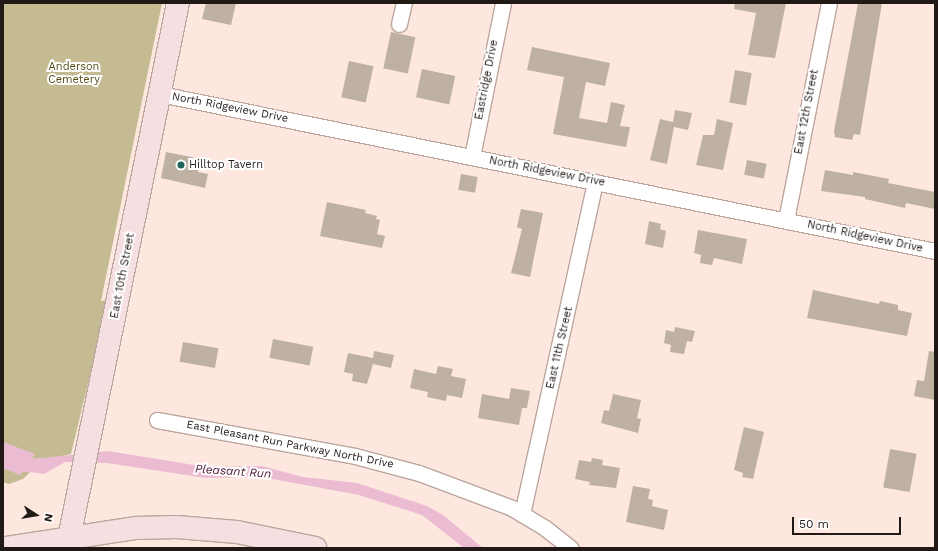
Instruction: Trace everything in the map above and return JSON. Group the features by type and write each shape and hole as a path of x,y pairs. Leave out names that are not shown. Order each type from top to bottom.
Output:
{"main road":[{"name":"East 10th Street","path":"68,544 178,3"},
{"path":"5,548 68,544 136,528 183,527 237,532 315,548"}],"street":[{"path":"399,24 404,3"},
{"name":"Eastridge Drive","path":"472,157 503,3"},
{"name":"East 12th Street","path":"786,220 829,3"},
{"name":"North Ridgeview Drive","path":"160,94 935,251"},
{"name":"East 11th Street","path":"522,514 595,182"},
{"name":"East Pleasant Run Parkway North Drive","path":"158,420 400,467 464,488 522,514 571,548"}],"green space":[{"name":"Anderson Cemetery","path":"3,3 162,3 101,301 108,300 71,454 53,458 27,459 3,452"},
{"path":"3,466 30,472 23,479 9,484 3,482"}],"water":[{"name":"Pleasant Run","path":"3,442 35,454 32,459 108,451 206,467 262,466 303,477 357,483 427,506 443,515 483,548 464,548 422,515 359,495 262,477 206,478 107,463 65,462 44,474 23,471 20,475 3,468"}],"building":[{"path":"206,3 236,3 231,25 202,19"},
{"path":"735,3 786,3 775,58 748,55 756,13 734,9"},
{"path":"858,3 882,3 860,135 854,134 852,140 835,137 834,131"},
{"path":"391,32 415,37 408,73 383,68"},
{"path":"532,47 610,63 605,86 586,82 579,118 607,123 611,102 625,105 620,126 630,127 626,147 553,134 564,77 527,70"},
{"path":"349,61 373,66 366,102 341,97"},
{"path":"422,69 455,76 449,104 416,97"},
{"path":"735,70 752,73 746,105 729,102"},
{"path":"675,110 692,113 688,130 674,127 667,164 650,160 660,119 673,122"},
{"path":"717,119 733,123 723,170 696,165 703,135 714,135"},
{"name":"Hilltop Tavern","path":"166,152 201,159 198,172 208,174 205,188 161,178"},
{"path":"747,160 767,164 764,179 744,175"},
{"path":"825,170 853,175 853,172 889,179 888,183 935,192 935,209 906,203 905,208 865,199 865,197 821,191"},
{"path":"461,174 478,177 475,193 458,190"},
{"path":"327,202 366,210 365,213 377,216 376,219 380,220 377,234 385,236 382,248 320,236"},
{"path":"521,209 543,213 530,277 511,273 522,229 517,227"},
{"path":"649,221 661,224 660,229 666,231 663,248 645,244"},
{"path":"698,230 747,239 742,264 714,258 712,265 700,263 701,255 694,253"},
{"path":"813,290 879,304 880,301 898,305 898,310 912,313 907,336 807,318"},
{"path":"675,327 695,331 692,342 687,341 684,354 670,352 671,345 664,343 666,330 674,332"},
{"path":"273,339 313,347 310,365 269,358"},
{"path":"183,342 218,348 215,368 180,362"},
{"path":"374,351 394,355 391,368 373,364 367,384 352,381 353,374 344,372 348,353 373,358"},
{"path":"929,351 935,352 935,400 914,396 917,380 924,381"},
{"path":"438,366 453,369 451,376 466,379 462,398 447,395 446,401 427,397 428,392 410,388 414,369 436,374"},
{"path":"511,388 530,391 527,408 522,408 519,425 478,418 482,394 509,399"},
{"path":"613,394 641,400 637,418 641,419 638,433 601,423 604,410 609,411"},
{"path":"744,427 764,432 753,479 742,477 743,473 734,470"},
{"path":"890,449 917,454 910,492 883,487"},
{"path":"592,458 603,460 602,465 620,468 616,488 589,485 590,482 575,479 579,460 591,462"},
{"path":"633,486 650,489 648,499 653,500 652,506 668,510 664,530 626,522"}],"place":[{"name":"Hilltop Tavern","path":"181,165"}]}
